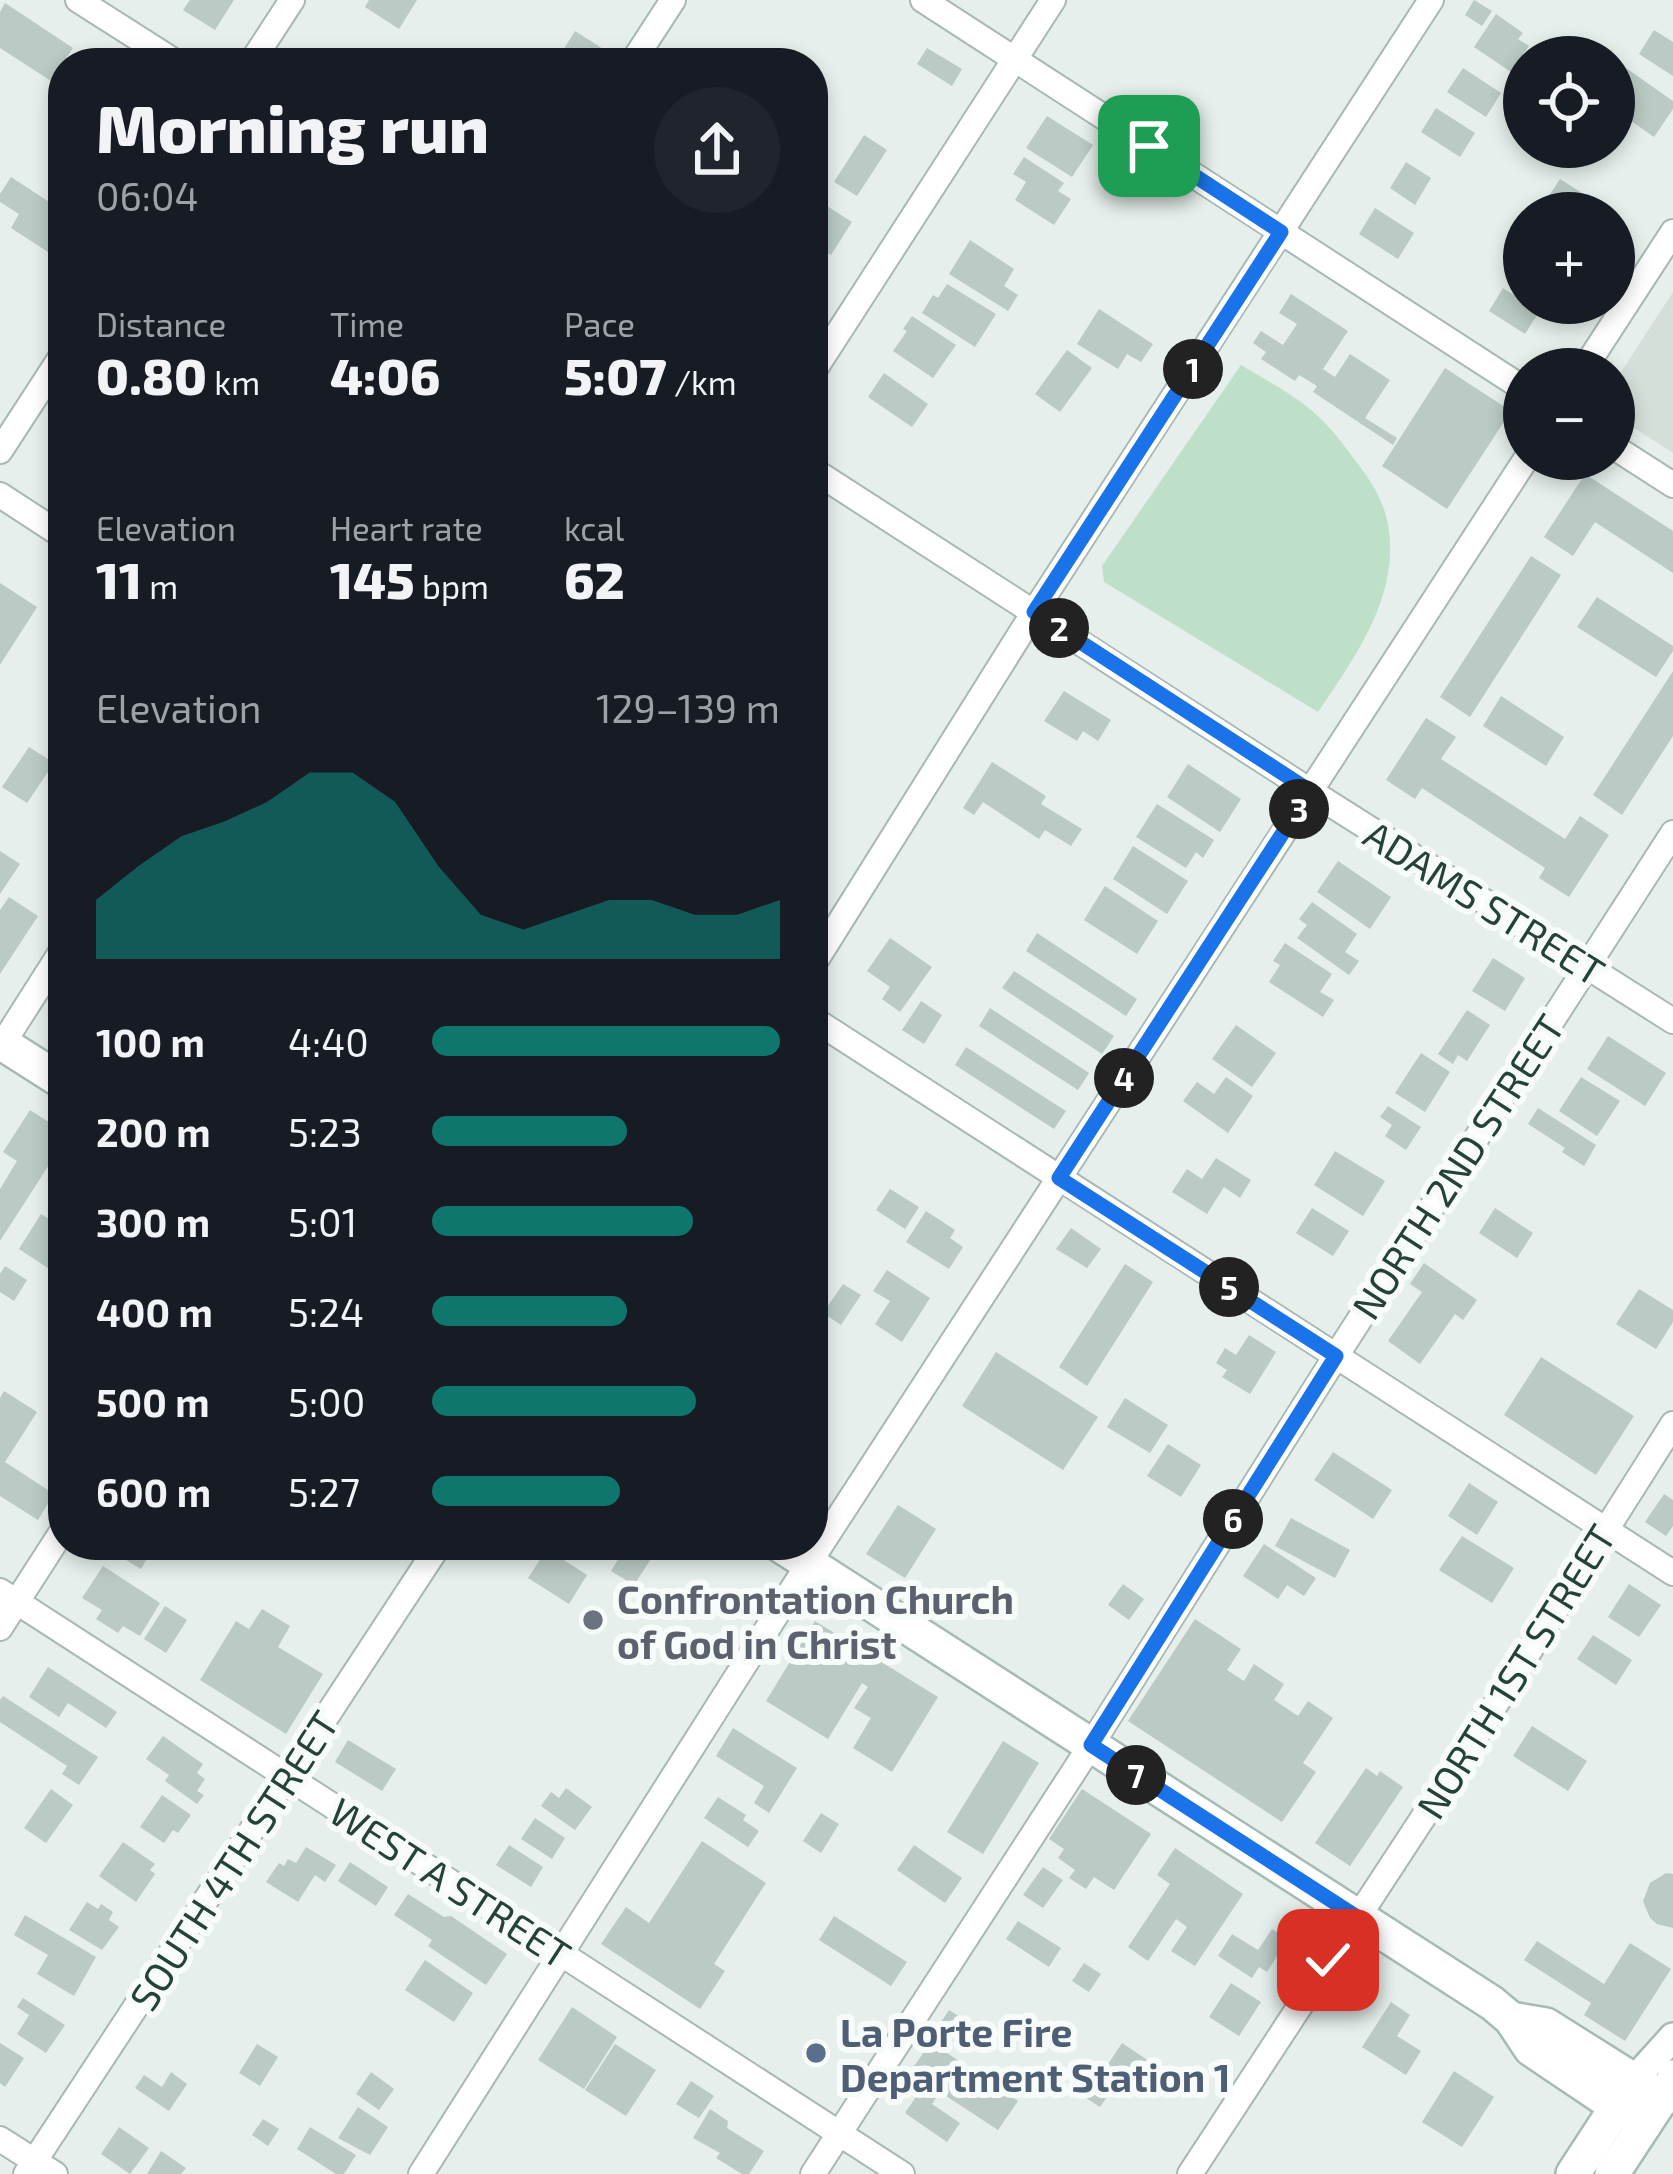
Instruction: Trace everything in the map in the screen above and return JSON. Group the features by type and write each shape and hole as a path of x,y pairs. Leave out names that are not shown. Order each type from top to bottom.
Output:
{"main road":[{"path":"1,1044 48,1073"},
{"path":"804,1560 1511,2019 1546,2025 1654,2101"},
{"path":"1573,2174 1654,2101"},
{"path":"1612,2174 1654,2101"}],"street":[{"path":"78,0 153,48"},
{"path":"261,48 292,0"},
{"path":"642,48 673,0"},
{"path":"922,0 1503,375"},
{"path":"828,349 1053,0"},
{"path":"828,940 1034,612 1431,0"},
{"path":"1598,348 1673,232"},
{"path":"0,451 48,377"},
{"path":"1635,461 1673,485"},
{"name":"ADAMS STREET","path":"828,480 1673,1021"},
{"path":"828,1507 1059,1178 1512,480"},
{"path":"0,495 48,526"},
{"name":"NORTH 2ND STREET","path":"813,2174 1673,832"},
{"path":"1,1044 48,973"},
{"path":"828,1029 1673,1573"},
{"name":"NORTH 1ST STREET","path":"1190,2174 1673,1424"},
{"path":"0,1628 8,1597 48,1548"},
{"name":"SOUTH 4TH STREET","path":"39,2170 429,1560"},
{"path":"421,2174 562,1954 792,1560"},
{"name":"WEST A STREET","path":"8,1597 902,2174"},
{"path":"1654,2101 1673,2037"},
{"path":"0,2139 39,2170"}],"shaded area":[{"path":"1673,292 1673,453 1635,429 1635,351"}],"green space":[{"path":"1241,365 1323,421 1370,482 1386,516 1390,551 1381,601 1359,648 1318,712 1104,582 1102,566"}],"building":[{"path":"190,0 234,0 215,30 183,10"},
{"path":"369,0 417,0 399,29 365,7"},
{"path":"1474,0 1492,11 1482,26 1465,15"},
{"path":"5,3 73,48 48,48 48,79 0,48 0,12"},
{"path":"1496,14 1523,33 1503,36 1503,67 1474,47"},
{"path":"1654,30 1673,42 1673,76 1639,54"},
{"path":"575,31 601,48 564,48"},
{"path":"927,48 962,69 952,86 917,64"},
{"path":"1463,68 1501,93 1486,117 1447,92"},
{"path":"1635,74 1673,101 1673,109 1654,137 1635,124"},
{"path":"1436,108 1475,133 1460,157 1421,132"},
{"path":"1047,116 1093,145 1072,177 1026,148"},
{"path":"864,135 887,150 857,196 834,182"},
{"path":"1024,157 1064,183 1058,191 1071,199 1054,225 1015,200 1026,182 1013,174"},
{"path":"1406,162 1431,178 1415,205 1390,188"},
{"path":"11,177 48,201 48,252 11,228 19,214 0,202"},
{"path":"1560,179 1580,192 1552,192"},
{"path":"828,207 852,222 828,253"},
{"path":"1375,208 1414,233 1398,259 1359,234"},
{"path":"970,240 1014,269 1004,286 1018,295 1008,311 949,274"},
{"path":"947,284 996,314 975,347 922,313"},
{"path":"1503,288 1503,320 1489,311"},
{"path":"1291,294 1348,331 1323,369 1335,377 1350,354 1390,380 1365,418 1397,438 1393,445 1313,392 1317,386 1299,375 1295,381 1261,359 1266,352 1253,343 1261,331 1283,345 1297,324 1279,313"},
{"path":"1099,309 1153,344 1141,362 1127,354 1118,369 1077,344"},
{"path":"912,316 956,345 933,378 893,351"},
{"path":"1509,324 1531,324 1525,334"},
{"path":"1067,350 1092,368 1060,412 1035,394"},
{"path":"1445,368 1503,406 1503,423 1447,509 1382,466"},
{"path":"884,373 928,404 912,427 868,397"},
{"path":"1581,480 1594,480 1673,531 1673,573 1595,522 1573,556 1544,537"},
{"path":"1531,556 1561,575 1470,717 1440,697"},
{"path":"0,583 37,607 0,665"},
{"path":"1597,597 1673,646 1656,677 1577,627"},
{"path":"1673,671 1673,736 1622,815 1593,795"},
{"path":"1064,691 1111,720 1098,741 1083,731 1077,741 1044,721"},
{"path":"1501,696 1564,737 1546,766 1483,726"},
{"path":"1426,718 1456,737 1441,759 1565,839 1580,816 1609,835 1569,897 1539,878 1545,868 1422,788 1415,799 1386,780"},
{"path":"29,747 48,759 48,772 27,803 2,787"},
{"path":"992,762 1046,796 1041,804 1082,829 1071,846 1045,830 1039,839 983,802 974,815 963,808"},
{"path":"1188,764 1241,799 1220,832 1167,797"},
{"path":"1157,804 1214,840 1203,858 1196,852 1186,868 1136,837"},
{"path":"1133,846 1188,881 1167,914 1113,879"},
{"path":"0,851 20,864 0,894"},
{"path":"1338,861 1391,897 1370,929 1317,892"},
{"path":"1105,886 1158,921 1137,954 1084,920"},
{"path":"9,897 38,916 0,974 0,910"},
{"path":"1312,902 1357,934 1345,952 1359,961 1349,975 1297,938 1307,925 1299,919"},
{"path":"1037,933 1137,999 1126,1016 1026,951"},
{"path":"890,938 932,967 900,1012 882,999 890,987 867,971"},
{"path":"1285,943 1332,974 1320,992 1334,1000 1323,1017 1269,982 1280,965 1273,961"},
{"path":"1493,958 1525,978 1505,1011 1472,991"},
{"path":"1014,971 1114,1036 1102,1054 1002,988"},
{"path":"921,1001 942,1015 924,1044 902,1030"},
{"path":"990,1008 1089,1073 1078,1090 979,1026"},
{"path":"1467,1010 1490,1025 1467,1061 1458,1055 1453,1064 1438,1054"},
{"path":"1236,1025 1276,1053 1252,1087 1212,1059"},
{"path":"1608,1036 1666,1073 1645,1106 1587,1069"},
{"path":"966,1047 1066,1111 1054,1129 955,1065"},
{"path":"1421,1053 1450,1072 1425,1112 1395,1093"},
{"path":"1226,1077 1253,1096 1228,1133 1183,1101 1197,1082 1214,1094"},
{"path":"1581,1077 1620,1101 1597,1136 1559,1111"},
{"path":"1388,1106 1421,1127 1406,1150 1385,1136 1392,1125 1380,1117"},
{"path":"1538,1108 1596,1145 1584,1166 1528,1124"},
{"path":"30,1110 48,1121 48,1166 0,1241 0,1189 17,1161 3,1152"},
{"path":"1335,1151 1385,1181 1363,1216 1314,1185"},
{"path":"1216,1158 1251,1180 1240,1198 1224,1187 1207,1214 1172,1192 1187,1169 1202,1179"},
{"path":"890,1189 919,1207 905,1229 876,1210"},
{"path":"1312,1208 1349,1231 1333,1256 1296,1233"},
{"path":"1495,1208 1533,1233 1517,1258 1479,1233"},
{"path":"926,1211 955,1230 950,1238 963,1247 949,1269 906,1242"},
{"path":"41,1214 48,1218 48,1268 19,1249"},
{"path":"1071,1228 1101,1249 1087,1268 1056,1249"},
{"path":"1424,1263 1477,1300 1463,1320 1455,1314 1420,1364 1388,1341 1422,1292 1410,1284"},
{"path":"1125,1264 1153,1282 1087,1386 1059,1367"},
{"path":"5,1266 27,1280 14,1301 0,1292"},
{"path":"887,1270 930,1298 902,1342 875,1324 890,1301 873,1291"},
{"path":"843,1284 861,1295 841,1325 828,1316 828,1306"},
{"path":"1639,1289 1673,1310 1673,1322 1656,1349 1616,1324"},
{"path":"1249,1335 1276,1352 1250,1394 1222,1377 1227,1370 1216,1363 1225,1348 1236,1355"},
{"path":"996,1352 1098,1417 1063,1470 962,1406"},
{"path":"1541,1357 1634,1416 1596,1475 1504,1415"},
{"path":"4,1391 37,1412 5,1462 48,1490 48,1504 38,1520 0,1496 0,1398"},
{"path":"1125,1398 1168,1425 1150,1453 1107,1427"},
{"path":"1168,1444 1201,1465 1181,1497 1147,1476"},
{"path":"1333,1452 1392,1490 1373,1519 1314,1480"},
{"path":"1469,1483 1498,1502 1477,1535 1448,1516"},
{"path":"1664,1494 1673,1500 1673,1526 1666,1536 1645,1522"},
{"path":"898,1505 936,1529 905,1578 866,1554"},
{"path":"1291,1518 1350,1550 1335,1578 1275,1546"},
{"path":"1462,1536 1514,1568 1492,1603 1439,1570"},
{"path":"1264,1544 1316,1578 1304,1596 1287,1585 1278,1599 1243,1576"},
{"path":"126,1560 146,1560 141,1569"},
{"path":"540,1560 564,1560 587,1575 569,1604 528,1578"},
{"path":"618,1560 650,1560 634,1585 611,1571"},
{"path":"103,1566 160,1603 140,1636 123,1626 118,1633 96,1619 102,1610 82,1598"},
{"path":"1123,1584 1144,1599 1129,1620 1108,1605"},
{"path":"1629,1584 1661,1605 1639,1637 1608,1617"},
{"path":"165,1606 187,1620 166,1653 144,1639"},
{"path":"262,1609 290,1626 278,1647 323,1674 286,1734 200,1680 236,1621 249,1629"},
{"path":"1195,1619 1241,1649 1227,1670 1244,1681 1254,1664 1284,1684 1274,1700 1298,1716 1308,1701 1333,1718 1303,1763 1316,1772 1282,1822 1128,1721"},
{"path":"815,1621 938,1697 892,1772 853,1748 871,1718 854,1708 868,1687 862,1683 828,1739 766,1701"},
{"path":"1593,1635 1632,1660 1616,1685 1577,1659"},
{"path":"48,1667 117,1712 106,1728 68,1703 59,1717 29,1697"},
{"path":"3,1696 98,1757 79,1785 62,1774 67,1766 0,1722"},
{"path":"1532,1726 1587,1761 1568,1791 1513,1756"},
{"path":"733,1728 797,1768 769,1813 754,1803 764,1786 716,1756"},
{"path":"163,1736 203,1764 197,1773 205,1779 197,1791 204,1795 197,1804 165,1781 169,1775 146,1759"},
{"path":"348,1740 396,1769 382,1791 335,1762"},
{"path":"1003,1741 1039,1763 983,1854 947,1832"},
{"path":"1366,1768 1377,1776 1380,1771 1403,1787 1350,1866 1315,1843"},
{"path":"566,1788 592,1807 575,1830 541,1806 551,1792 559,1798"},
{"path":"51,1789 73,1805 46,1843 24,1828"},
{"path":"1082,1789 1151,1834 1114,1890 1094,1877 1086,1889 1069,1878 1075,1870 1058,1858 1064,1849 1049,1839"},
{"path":"162,1795 191,1815 164,1843 140,1827"},
{"path":"718,1797 746,1815 743,1820 759,1831 748,1847 704,1818"},
{"path":"821,1813 839,1824 821,1853 803,1841"},
{"path":"535,1818 565,1838 552,1859 521,1839"},
{"path":"702,1841 766,1883 714,1964 725,1971 700,2009 601,1944 626,1907 649,1923"},
{"path":"123,1842 155,1864 150,1870 155,1874 136,1902 99,1876"},
{"path":"509,1845 543,1867 531,1887 496,1865"},
{"path":"914,1845 962,1878 945,1903 897,1870"},
{"path":"306,1847 336,1865 325,1882 315,1875 298,1902 266,1882 279,1863 284,1866 288,1859 296,1863"},
{"path":"1175,1848 1243,1894 1195,1966 1171,1951 1187,1927 1176,1919 1148,1961 1128,1947 1170,1884 1157,1875"},
{"path":"350,1862 388,1887 376,1906 338,1881"},
{"path":"1043,1867 1063,1880 1043,1908 1023,1895"},
{"path":"1673,1874 1673,1928 1650,1918 1643,1901 1650,1883"},
{"path":"408,1894 507,1954 486,1985 428,1946 432,1940 394,1915"},
{"path":"87,1902 113,1912 109,1920 119,1927 102,1950 69,1930"},
{"path":"25,1915 96,1957 74,1996 37,1974 48,1955 14,1935"},
{"path":"834,1916 907,1962 891,1986 819,1940"},
{"path":"1018,1921 1061,1948 1049,1967 1006,1939"},
{"path":"1272,1929 1288,1939 1267,1972 1259,1967 1252,1978 1218,1956 1232,1934 1258,1950"},
{"path":"1537,1941 1604,1984 1630,1943 1671,1969 1625,2041 1584,2015 1591,2003 1524,1960"},
{"path":"425,1960 473,1993 454,2022 405,1990"},
{"path":"1084,1963 1101,1974 1089,1992 1072,1981"},
{"path":"1231,1983 1261,2002 1239,2036 1209,2017"},
{"path":"23,1998 65,2025 46,2053 17,2034 29,2015 17,2007"},
{"path":"1391,2002 1410,2015 1397,2036 1421,2051 1406,2075 1362,2047"},
{"path":"572,2007 617,2037 584,2089 538,2060"},
{"path":"949,2010 977,2028 963,2049 935,2031"},
{"path":"931,2042 1018,2101 998,2130 940,2092 932,2104 960,2123 947,2142 905,2113 926,2082 910,2072"},
{"path":"0,2043 24,2058 5,2087 0,2083"},
{"path":"1122,2043 1149,2061 1126,2097 1113,2088 1100,2107 1086,2098"},
{"path":"257,2044 278,2057 260,2086 239,2073"},
{"path":"615,2044 656,2070 626,2116 585,2090"},
{"path":"1454,2071 1494,2097 1462,2147 1422,2122"},
{"path":"171,2072 187,2084 169,2111 135,2088 144,2075 162,2087"},
{"path":"371,2072 394,2089 379,2110 356,2094"},
{"path":"691,2081 714,2096 699,2118 676,2104"},
{"path":"358,2107 388,2127 370,2155 338,2138"},
{"path":"710,2109 728,2121 727,2128 764,2151 749,2174 716,2158 720,2153 693,2138"},
{"path":"263,2119 279,2129 268,2146 252,2135"},
{"path":"119,2127 149,2148 130,2174 101,2154"},
{"path":"310,2127 356,2155 344,2174 336,2174 297,2149"},
{"path":"161,2151 186,2168 181,2174 147,2174"}],"place":[{"name":"Confrontation Church of God in Christ","path":"593,1620"},
{"name":"La Porte Fire Department Station 1","path":"816,2053"}],"route":[{"path":"1149,146 1281,232 1034,612 1310,791 1059,1178 1336,1356 1091,1745 1357,1917 1328,1960"}]}
